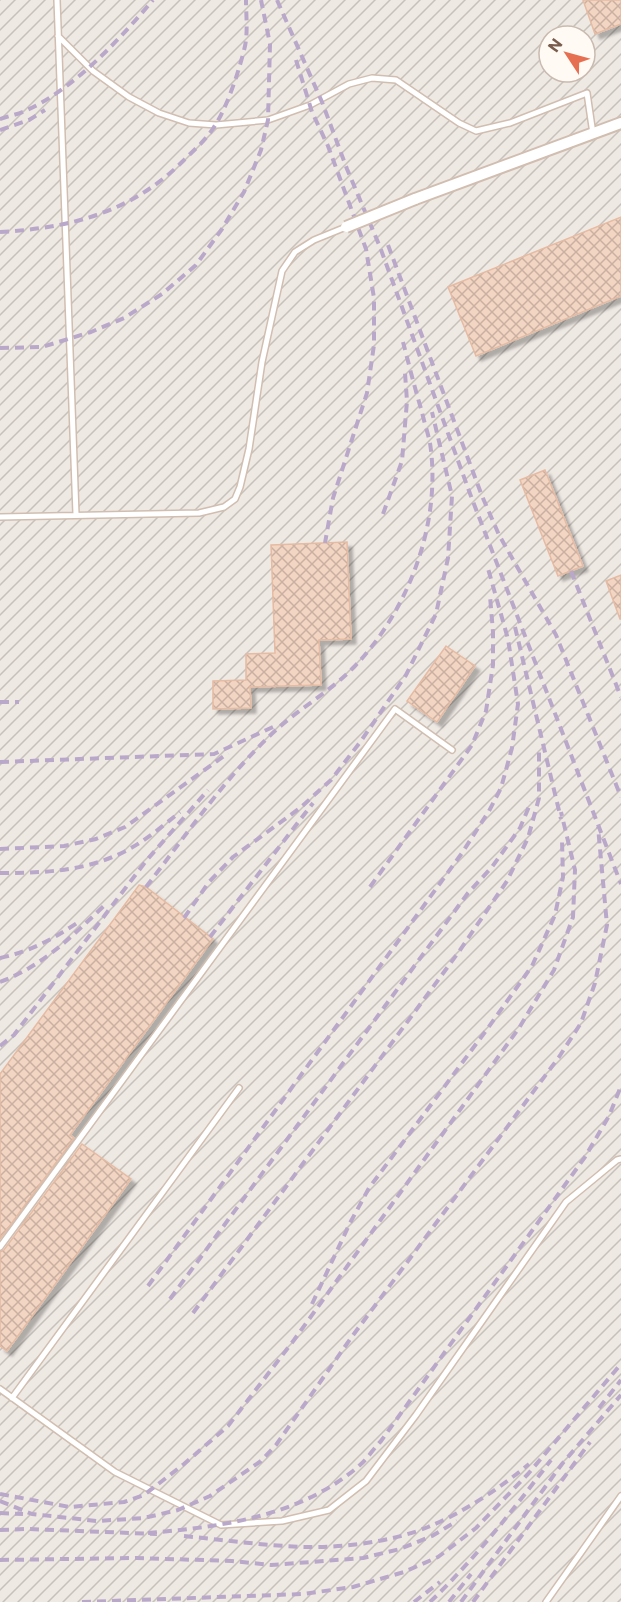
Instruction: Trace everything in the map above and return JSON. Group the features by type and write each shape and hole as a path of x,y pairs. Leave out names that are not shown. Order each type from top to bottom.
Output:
{"street":[{"path":"346,227 621,123"}],"lane":[{"path":"57,0 76,514"},
{"path":"58,36 93,71 129,97 159,114 189,123 216,125 268,120 310,105 349,84 372,78 396,80 459,123 476,131 510,123 587,93 593,134"},
{"path":"0,517 199,513 224,507 235,499 249,448 262,362 282,271 295,252 314,240 346,227"},
{"path":"0,1247 395,709 452,750"},
{"path":"12,1398 239,1088"},
{"path":"0,1389 115,1472 221,1525 282,1521 329,1510 366,1481 416,1415 566,1202 621,1159"},
{"path":"546,1602 621,1496"}],"shaded area":[{"path":"0,0 621,0 621,1602 0,1602"}],"building":[{"path":"583,0 621,0 621,24 597,33 597,24 591,24"},
{"path":"621,217 621,296 476,356 448,287"},
{"path":"545,470 583,566 558,576 520,480"},
{"path":"347,542 351,639 319,640 321,685 250,687 251,708 213,709 213,681 246,680 246,654 275,653 271,545"},
{"path":"621,575 621,619 620,619 606,581"},
{"path":"446,646 475,666 437,722 407,701"},
{"path":"139,885 146,887 213,939 70,1135 74,1138 0,1239 0,1074"},
{"path":"82,1144 131,1179 7,1351 0,1346 0,1252 4,1250"}],"railway":[{"path":"0,119 45,101 79,76 126,31 153,0"},
{"path":"0,232 76,221 121,205 163,179 200,145 219,119 236,76 245,46 246,0"},
{"path":"0,348 42,347 91,332 124,318 162,294 196,265 222,229 244,192 261,150 268,120 270,44 261,0"},
{"path":"277,0 322,102 380,247 472,499 621,884"},
{"path":"296,60 312,112 328,146 366,249 374,298 374,345 367,393 333,498 325,543"},
{"path":"0,130 29,120 45,110"},
{"path":"388,245 482,496 499,535 556,635 621,797"},
{"path":"146,887 240,766 285,722 354,667 374,644 391,619 405,592 426,534 431,503 432,473 430,443 403,342"},
{"path":"383,514 402,461 407,401 405,373"},
{"path":"184,918 209,882 233,857 300,808 331,780 406,675 436,614 448,558 452,496 432,412"},
{"path":"148,1286 462,853 501,788 512,748 518,704 508,639 487,565"},
{"path":"571,571 621,697"},
{"path":"370,887 472,745 486,711 493,665 490,596"},
{"path":"515,627 561,819"},
{"path":"0,702 19,702"},
{"path":"0,762 214,754 273,727"},
{"path":"193,1313 458,953 507,881 528,838 539,798 539,749"},
{"path":"0,849 64,846 96,839 125,827 228,753"},
{"path":"0,1046 14,1035 146,861 208,790"},
{"path":"170,1299 468,893 492,867 520,828 531,802"},
{"path":"210,937 313,803"},
{"path":"0,873 51,871 100,862 138,844 180,812"},
{"path":"0,1494 70,1507 124,1502 144,1495 228,1426 294,1340 519,1028 554,970 573,917 575,870 561,812"},
{"path":"0,1501 32,1514 97,1521 144,1518 178,1510 210,1496 261,1461 276,1445 351,1338 559,1057 581,1023 595,983 607,925 598,827"},
{"path":"312,1304 369,1188 532,966 555,915 563,877 562,840"},
{"path":"0,982 45,958 107,903"},
{"path":"0,958 40,944 77,923"},
{"path":"148,1533 204,1527 260,1516 313,1496 360,1465 381,1441 585,1157 609,1116 621,1086"},
{"path":"82,1602 303,1594 353,1587 404,1572 438,1557 476,1528 528,1474 621,1364"},
{"path":"599,1408 621,1380"},
{"path":"461,1602 562,1464 621,1395"},
{"path":"473,1602 590,1442"},
{"path":"430,1602 447,1586 508,1516 551,1460"},
{"path":"184,1536 307,1547 352,1545 385,1540 415,1532 455,1514 493,1491 529,1464"},
{"path":"0,1513 23,1514"},
{"path":"0,1560 137,1558 232,1561 271,1565 363,1558 400,1549 432,1536 457,1521"},
{"path":"0,1530 157,1534"},
{"path":"449,1602 471,1574"},
{"path":"414,1602 440,1582"}]}
